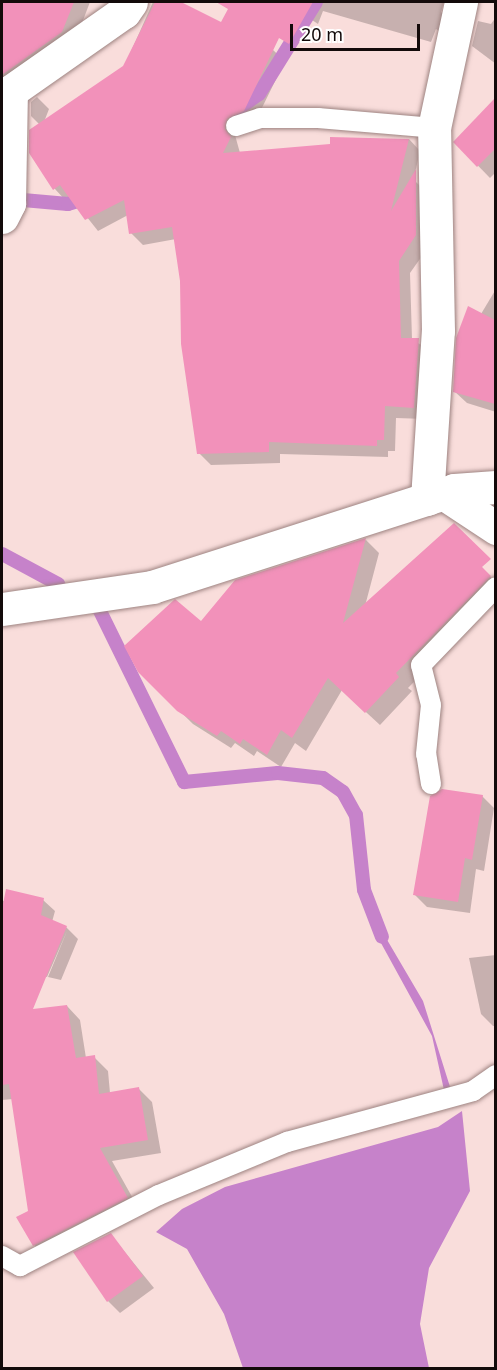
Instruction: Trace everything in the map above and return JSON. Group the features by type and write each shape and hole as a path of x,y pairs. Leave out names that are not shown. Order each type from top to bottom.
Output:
{"street":[{"path":"2,217 9,203 11,91 124,12 131,2"},
{"path":"435,496 438,331 434,128 461,2"},
{"path":"2,609 162,584 435,496 495,487"},
{"path":"435,496 495,528"}],"lane":[{"path":"236,126 260,118 318,118 434,128"},
{"path":"431,784 426,754 431,705 421,665 495,587"},
{"path":"2,1256 20,1266 159,1195 287,1143 473,1091 495,1075"}],"shaded area":[{"path":"376,921 423,1001 451,1090 444,1090 432,1036 370,923"},
{"path":"462,1111 470,1191 429,1268 420,1324 429,1368 243,1368 224,1314 187,1249 156,1232 182,1209 225,1187 438,1127"}],"building":[{"path":"2,2 74,2 62,32 2,75"},
{"path":"155,2 181,2 221,22 228,9 216,2 313,2 289,44 279,38 244,111 227,119 225,129 231,137 223,153 330,144 330,137 409,139 391,211 416,169 416,235 399,261 401,338 419,338 414,408 385,406 384,440 377,440 377,446 269,442 269,452 197,454 181,344 180,281 172,227 129,234 124,200 85,220 60,185 53,190 29,153 29,130 123,66"},
{"path":"495,98 495,149 477,167 453,142"},
{"path":"468,306 495,320 495,404 453,392 456,338"},
{"path":"454,523 491,559 482,567 491,576 396,673 399,677 365,713 328,678 292,738 281,730 267,755 243,739 240,744 221,731 217,736 177,711 138,672 124,646 175,599 201,621 235,580 366,538 343,623"},
{"path":"442,789 483,795 472,860 465,858 458,902 413,895 430,796"},
{"path":"6,889 44,898 41,915 67,926 33,1009 67,1005 76,1058 95,1055 99,1094 139,1087 148,1140 100,1148 128,1198 33,1246 16,1217 28,1211 9,1084 2,1085 2,909"},
{"path":"111,1233 143,1276 107,1302 73,1252"}],"waterway":[{"path":"234,112 259,94 316,2"},
{"path":"23,200 68,204 88,198"},
{"path":"2,554 58,584"},
{"path":"99,609 184,782 278,773 323,778 343,792 356,815 364,890 382,937"}]}
